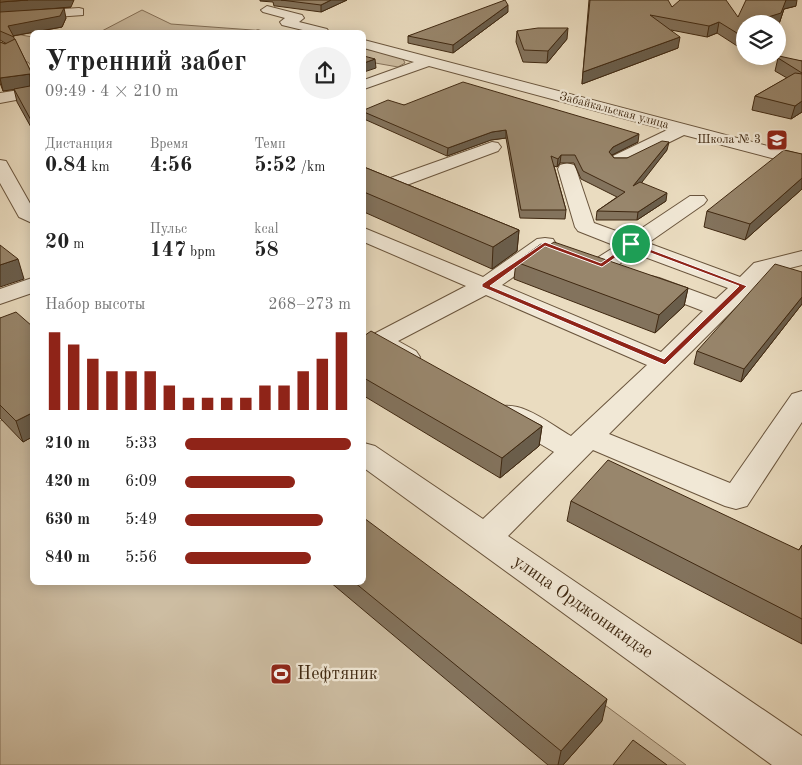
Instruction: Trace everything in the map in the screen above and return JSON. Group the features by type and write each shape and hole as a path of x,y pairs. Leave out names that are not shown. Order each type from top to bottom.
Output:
{"street":[{"path":"267,10 298,18 286,22 316,30"},
{"path":"0,17 80,12"},
{"path":"279,30 297,25"},
{"name":"Забайкальская улица","path":"366,45 802,161"},
{"path":"366,84 426,62"},
{"path":"0,98 30,92"},
{"path":"573,114 594,106"},
{"path":"619,160 683,129"},
{"path":"416,195 379,181 492,147"},
{"path":"0,165 30,211"},
{"path":"567,169 585,227 744,286"},
{"path":"697,200 631,244 594,262 720,309"},
{"path":"366,235 665,363"},
{"path":"372,337 485,286 544,244"},
{"path":"485,538 762,268 802,258"},
{"path":"0,297 30,286"},
{"path":"372,337 430,370"},
{"path":"490,403 582,444 736,498 802,400"},
{"name":"улица Орджоникидзе","path":"366,454 802,761"}],"shaded area":[{"path":"142,10 171,24 252,30 104,30"},
{"path":"0,31 30,37 30,64 28,62 10,63 0,58 20,50 0,44"},
{"path":"366,49 401,55 405,63 398,67 366,61"},
{"name":"Нефтяник","path":"30,408 30,585 366,585 366,528 686,765 0,765 0,421"}],"building":[{"path":"0,0 28,0 0,2"},
{"path":"281,0 331,0 321,5"},
{"path":"505,0 508,5 453,45 408,36"},
{"path":"590,0 668,0 672,7 680,0 726,0 737,15 736,32 719,22 709,26 650,15 680,37 583,72"},
{"path":"746,0 786,0 781,13 775,15 739,15"},
{"path":"64,8 60,16 8,26 14,37 0,31 0,12"},
{"path":"538,28 568,28 548,51 524,50 517,31"},
{"path":"15,39 30,70 30,74 0,78 0,42 5,44"},
{"path":"366,57 375,59 366,62"},
{"path":"786,58 802,61 802,73 786,63"},
{"path":"795,73 802,74 802,101 795,106 755,96"},
{"path":"463,82 639,134 613,147 609,152 614,158 627,158 662,141 669,142 633,186 640,182 667,193 638,212 597,211 625,192 583,171 575,155 561,155 558,159 551,156 566,210 521,210 506,130 492,132 448,148 366,113 366,109 388,100 404,105"},
{"path":"30,86 30,118 14,89"},
{"path":"784,150 802,154 802,178 750,224 707,211"},
{"path":"366,168 519,230 493,247 366,193"},
{"path":"554,242 688,288 659,315 516,262 541,244 547,247"},
{"path":"0,245 18,259 0,265"},
{"path":"775,264 802,272 802,297 744,369 697,351"},
{"path":"16,312 30,324 30,414 16,421 0,405 0,318"},
{"path":"371,331 542,426 502,458 366,379 366,335"},
{"path":"608,460 799,550 802,545 802,619 571,501"},
{"path":"366,519 607,699 561,751 358,585 366,585"},
{"path":"633,740 667,765 613,765"}],"place":[{"name":"Школа № 3","path":"777,140"},
{"name":"Нефтяник","path":"281,674"}],"route":[{"path":"545,244 602,265 631,244 744,286 665,363 485,286 545,244"}]}
